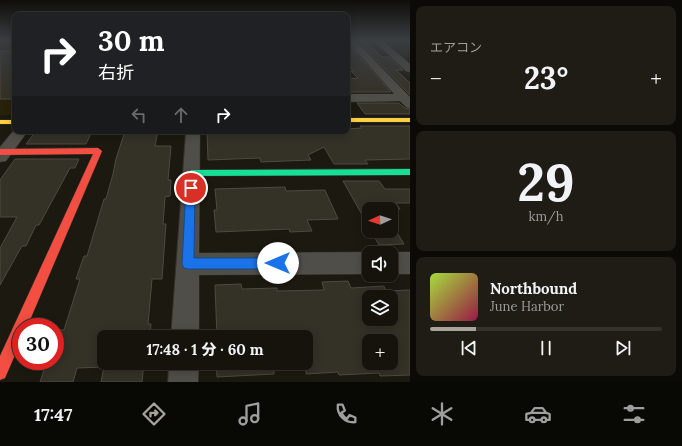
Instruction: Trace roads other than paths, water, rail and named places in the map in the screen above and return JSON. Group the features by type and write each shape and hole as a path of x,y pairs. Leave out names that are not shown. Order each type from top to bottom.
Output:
{"street":[{"path":"367,58 407,101"},
{"path":"397,58 410,69"},
{"path":"350,98 407,101"},
{"path":"350,120 410,120"},
{"path":"0,122 12,122"},
{"path":"1,154 18,134"},
{"path":"185,330 193,134"},
{"path":"0,373 98,151 1,154"},
{"path":"191,173 410,172"},
{"path":"188,264 362,263"},
{"path":"398,263 410,263"},
{"path":"183,382 184,370"}]}
